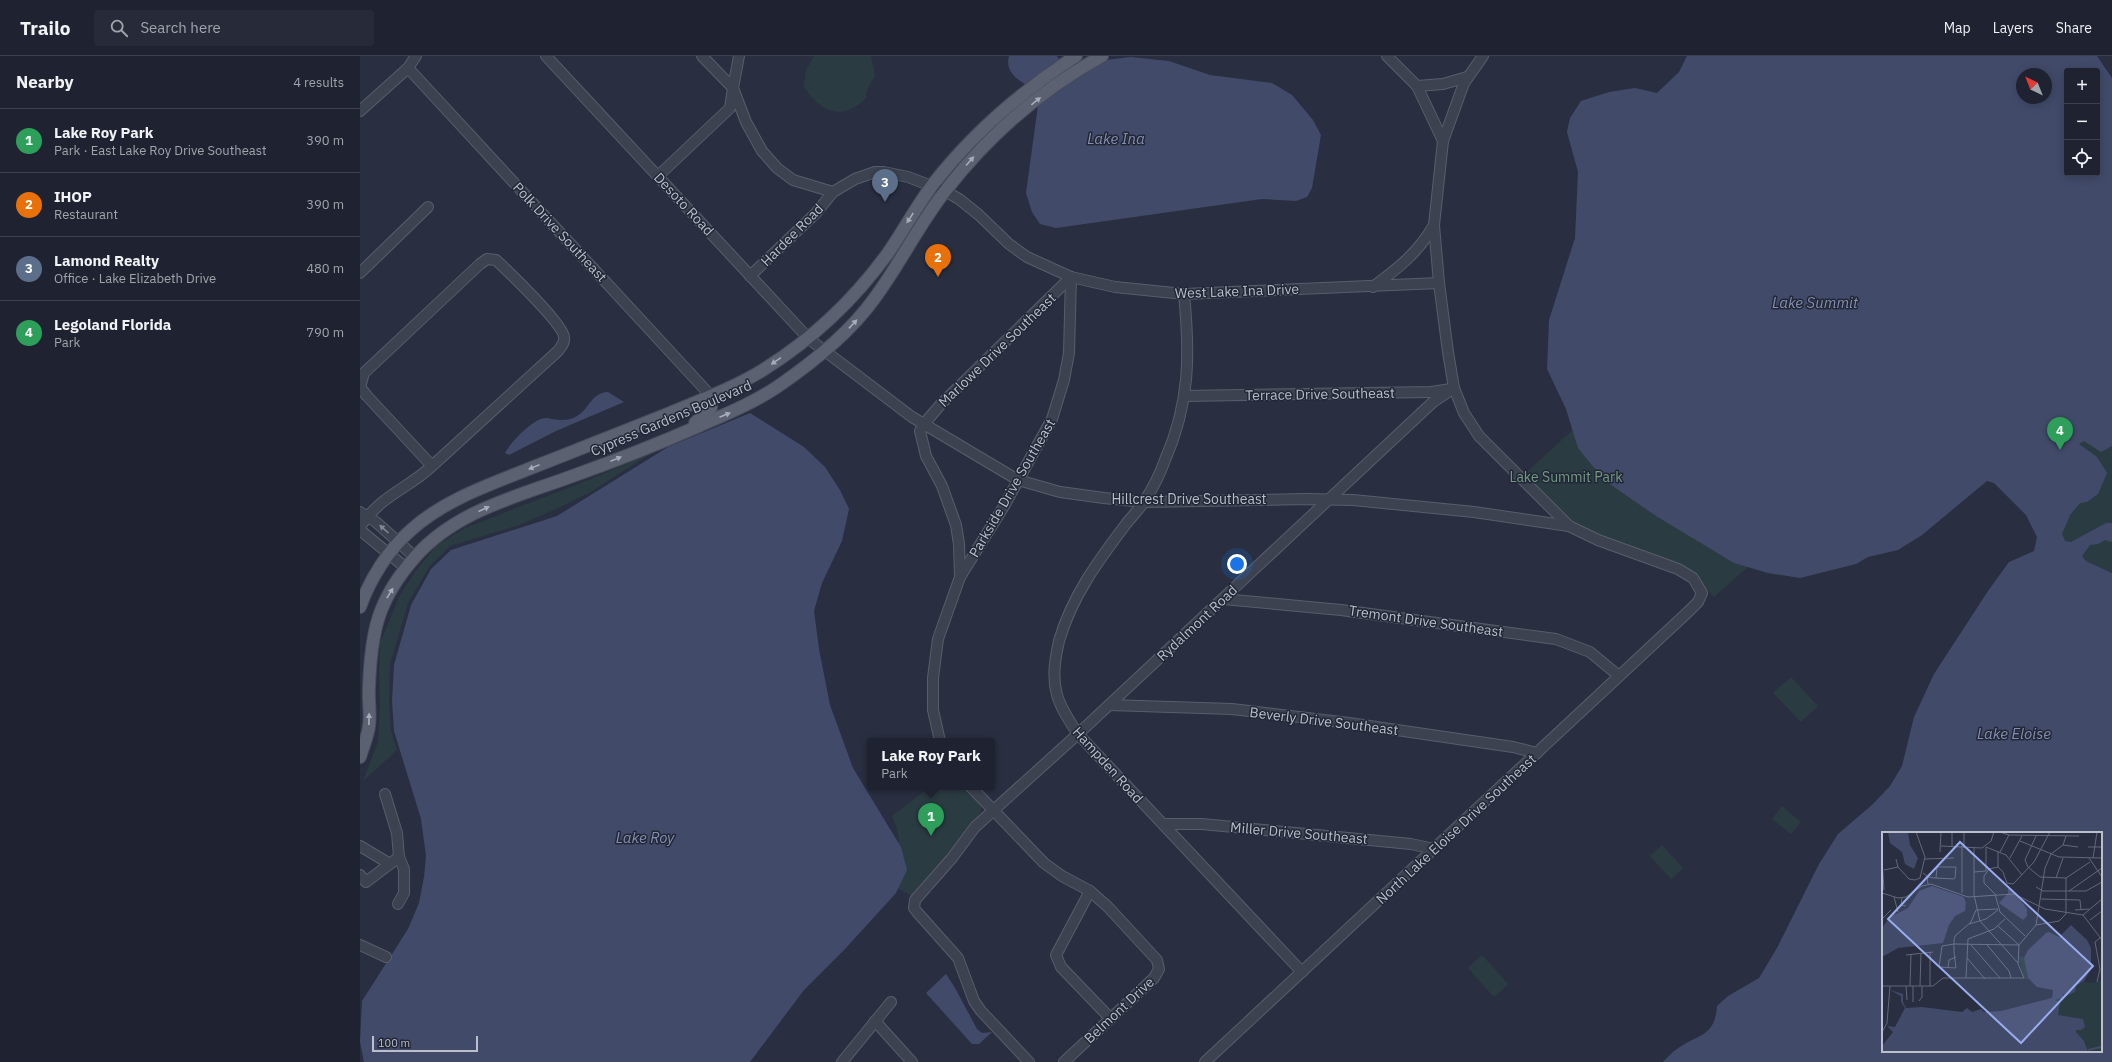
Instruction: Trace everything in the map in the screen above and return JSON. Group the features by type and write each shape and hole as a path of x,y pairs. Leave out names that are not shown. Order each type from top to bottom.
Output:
{"main road":[{"name":"Cypress Gardens Boulevard","path":"360,607 364,595 378,569 410,531 435,512 475,490 711,396 761,371 809,339 856,292 887,254 932,186 958,153 996,115 1036,83 1076,56"},
{"name":"Cypress Gardens Boulevard","path":"360,757 370,724 370,646 380,609 406,568 434,537 458,520 496,504 580,474 676,436 740,408 764,394 824,350 850,327 874,300 945,191 983,147 1005,125 1047,91 1084,66 1102,56"},
{"path":"676,436 702,419 711,408 711,396"}],"street":[{"path":"360,111 408,68 416,56"},
{"name":"Desoto Road","path":"546,56 809,339 824,350"},
{"path":"702,56 733,88 753,137 766,156 777,168 799,184 833,192"},
{"path":"658,176 730,108 739,56"},
{"path":"1387,56 1417,86 1443,141"},
{"path":"1483,56 1467,77 1443,141 1434,225 1439,283 1454,388 1464,413 1479,436 1569,526"},
{"name":"Polk Drive Southeast","path":"408,68 711,396"},
{"path":"1417,86 1443,84 1467,77"},
{"name":"West Lake Ina Drive","path":"833,192 855,179 884,172 908,176 945,191 979,215 1018,251 1071,277 1115,287 1184,294 1439,283"},
{"name":"Hardee Road","path":"750,276 816,213 833,192"},
{"path":"360,273 428,207"},
{"path":"1372,287 1408,259 1423,244 1434,225"},
{"path":"360,527 363,514 386,497 409,485 432,466 558,351 564,342 564,336 557,323 496,260 487,259 480,264 364,373 361,380 360,387 367,396 432,466"},
{"name":"Marlowe Drive Southeast","path":"924,424 941,404 1071,277"},
{"name":"Parkside Drive Southeast","path":"939,738 935,724 932,701 937,648 944,617 960,577 1048,429 1064,380 1069,353 1071,277"},
{"name":"Hampden Road","path":"1184,294 1188,332 1185,396 1172,444 1144,502 1127,522 1084,582 1068,612 1057,650 1054,679 1060,703 1078,734 1302,972"},
{"name":"Hillcrest Drive Southeast","path":"824,350 900,409 924,424 1018,480 1060,492 1144,502 1306,499 1353,500 1474,512 1569,526"},
{"name":"Terrace Drive Southeast","path":"1185,396 1431,392 1454,388"},
{"name":"Rydalmont Road","path":"1029,1062 977,1006 958,958 914,908 915,900 936,877 975,827 1078,734 1433,402 1454,388"},
{"path":"924,424 920,431 922,441 956,525 960,577"},
{"path":"363,514 376,522 415,557"},
{"name":"North Lake Eloise Drive Southeast","path":"1205,1062 1698,602 1702,593 1693,578 1678,569 1598,540 1569,526"},
{"path":"360,530 406,568"},
{"name":"Tremont Drive Southeast","path":"1223,599 1341,610 1556,639 1590,652 1619,676"},
{"name":"Beverly Drive Southeast","path":"1109,705 1232,709 1276,714 1506,746 1536,754"},
{"name":"Belmont Drive","path":"974,790 1044,863 1062,876 1090,891 1153,955 1159,965 1159,969 1154,978 1064,1062"},
{"path":"385,794 397,833 400,857 404,869 404,893 398,904"},
{"name":"Miller Drive Southeast","path":"1163,824 1202,824 1404,843 1434,849"},
{"path":"360,846 390,864"},
{"path":"360,875 366,882 400,857"},
{"path":"1090,891 1056,955 1061,967 1110,1018"},
{"path":"360,945 386,957"},
{"path":"842,1062 891,1002"},
{"path":"875,1021 912,1062"}],"green space":[{"path":"814,56 871,56 875,75 866,92 866,98 849,110 840,112 832,111 817,103 804,87 806,70"},
{"path":"2112,320 2112,573 2086,561 2081,556 2069,549 2010,469"},
{"name":"Lake Summit Park","path":"1575,428 1749,566 1714,597 1694,576 1568,521 1522,476"},
{"path":"650,454 589,493 556,509 519,525 450,546 429,567 408,603 390,664 389,701 391,731 397,750 363,781 378,742 380,643 400,595 414,573 436,546 465,528 586,481"},
{"path":"1791,677 1818,706 1801,722 1773,693"},
{"path":"926,790 970,790 982,804 981,812 944,861 912,896 890,884 897,858 899,842 896,825 892,816"},
{"path":"1782,806 1801,822 1791,834 1772,819"},
{"path":"1662,845 1683,868 1671,879 1650,856"},
{"path":"1482,955 1508,984 1494,997 1468,968"}],"water":[{"name":"Lake Ina","path":"1009,56 1057,56 1063,65 1131,57 1169,61 1210,75 1272,83 1292,95 1313,120 1321,135 1312,188 1307,197 1296,201 1262,199 1056,228 1040,224 1032,212 1026,193 1039,98 1036,90 1020,81 1012,73 1009,68"},
{"name":"Lake Summit","path":"1687,56 2097,56 2112,78 2112,446 2101,452 2084,441 2079,444 2097,457 2107,473 2098,494 2087,502 2080,503 2070,515 2062,534 2065,541 2071,542 2106,523 2112,523 2112,542 2105,540 2098,544 2090,545 2082,556 2086,561 2112,573 2112,1062 1663,1062 1675,1050 1709,1030 1716,1016 1717,1006 1728,996 1759,978 1777,948 1819,864 1838,834 1873,804 1890,786 1902,766 1914,717 1934,674 1988,591 2009,562 2034,551 2037,537 2026,515 1994,483 1987,481 1922,535 1898,550 1868,557 1856,564 1800,578 1768,573 1734,563 1656,516 1604,480 1578,448 1566,409 1547,369 1549,320 1575,238 1578,172 1567,132 1570,118 1581,101 1609,92 1635,88 1657,93 1679,72"},
{"path":"608,392 624,402 556,431 509,455 505,453 523,431 536,422 547,418 562,420 573,418 581,413 598,395"},
{"name":"Lake Roy","path":"750,413 804,447 825,467 840,490 849,509 842,541 822,583 814,611 819,649 830,705 853,768 901,847 907,870 896,893 845,949 804,990 750,1062 364,1062 360,1042 362,1001 408,929 419,903 424,877 426,856 421,819 394,731 392,701 394,665 411,605 431,569 451,550 557,516 668,447"},
{"path":"946,974 977,1029 982,1033 992,1032 979,1044 972,1044 926,993"}],"place":[{"name":"Lamond Realty","path":"885,202"},
{"name":"IHOP","path":"938,277"},
{"name":"Legoland Florida","path":"2060,450"},
{"name":"Lake Roy Park","path":"931,836"}],"water label":[{"name":"Lake Eloise","path":"2014,734"}]}
